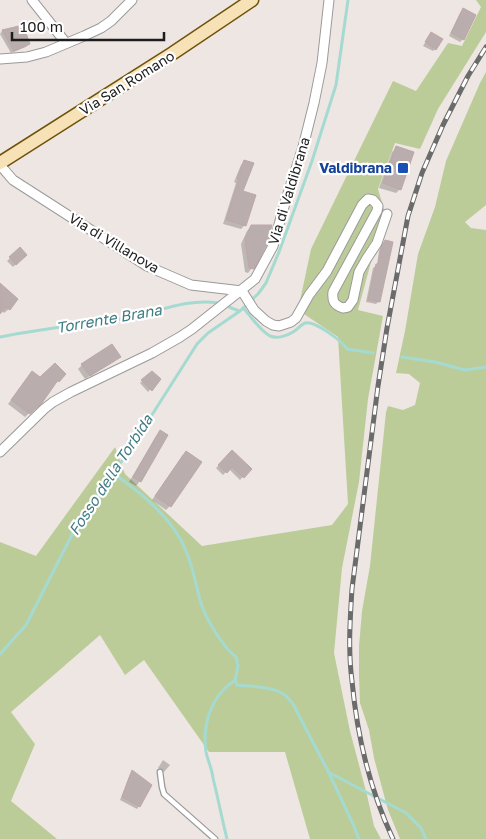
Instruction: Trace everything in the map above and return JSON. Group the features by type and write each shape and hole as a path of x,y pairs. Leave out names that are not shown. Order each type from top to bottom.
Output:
{"street":[{"path":"32,0 66,43"},
{"path":"0,59 27,57 46,52 101,28 111,21 132,0"},
{"name":"Via San Romano","path":"0,164 252,0"},
{"name":"Via di Valdibrana","path":"0,452 53,402 180,337 242,291 255,279 272,246 303,147 322,63 329,0"},
{"name":"Via di Villanova","path":"0,164 13,180 147,266 191,285 242,291"},
{"path":"242,291 254,310 266,321 279,326 291,322 296,318 309,295 327,271 362,205 368,200 372,200 378,206 377,211 333,292 332,300 335,304 343,308 348,306 353,300 360,272 377,243 387,214"}],"lane":[{"path":"160,772 164,794 215,839"}],"green space":[{"path":"476,0 486,0 486,32 438,109 420,149 395,143 378,189 384,209 358,310 383,316 368,399 359,482 342,568 334,653 350,731 374,826 381,839 310,839 285,752 209,752 144,660 125,675 100,635 11,712 35,744 11,801 57,839 0,839 0,542 36,556 115,447 125,474 202,546 332,525 348,504 338,337 298,310 311,249 393,81 416,91 448,43 462,46 481,7"},
{"path":"486,72 486,205 465,222 471,228 486,230 486,839 400,839 388,810 374,758 369,730 360,703 359,646 362,611 370,566 386,412 388,406 403,410 415,405 420,383 409,374 396,373 418,254 435,207 446,161"}],"building":[{"path":"463,8 476,15 464,40 451,33"},
{"path":"23,25 30,44 14,51 2,30"},
{"path":"431,32 443,39 436,50 425,42"},
{"path":"396,146 414,152 401,190 383,183"},
{"path":"244,160 254,163 243,191 256,195 246,226 226,220 239,179 237,178"},
{"path":"251,225 272,225 267,244 254,269 249,268 245,239"},
{"path":"385,240 393,242 380,302 368,300 376,264 378,264 381,248"},
{"path":"20,247 27,255 16,265 9,257"},
{"path":"0,283 18,299 10,310 6,307 0,314"},
{"path":"112,344 121,357 90,376 81,364"},
{"path":"55,363 66,374 59,382 58,380 42,403 30,414 11,400 32,371 40,377"},
{"path":"152,371 161,379 152,391 141,380"},
{"path":"160,430 168,435 141,482 133,477"},
{"path":"232,450 252,469 244,478 232,467 227,473 218,465"},
{"path":"186,451 202,462 171,507 155,496"},
{"path":"132,770 152,785 140,807 122,797"}],"waterway":[{"name":"Fosso della Torbida","path":"0,654 26,625 78,523 129,451 197,344 208,333 240,311 258,294 266,283 312,161 336,85 348,0"},
{"name":"Torrente Brana","path":"0,337 127,318 196,302 218,303"},
{"name":"Torrente Brana","path":"229,307 239,311"},
{"path":"243,308 259,327 270,336 285,336 303,324 309,323 328,332 347,349 373,353"},
{"path":"402,357 435,362 465,370 486,367"},
{"path":"113,473 155,507 173,528 189,558 202,606 208,619 221,641 236,657 238,666 235,680 214,702 205,731 206,752 227,839"},
{"path":"235,680 237,685 268,688 280,692 293,704 329,773 359,839"},
{"path":"330,773 406,813 421,828 426,839"}],"railway":[{"path":"393,839 371,782 357,722 350,658 352,589 378,386 408,216 422,173 443,125 468,76 486,47"}],"place":[{"name":"Valdibrana","path":"403,168"}]}
